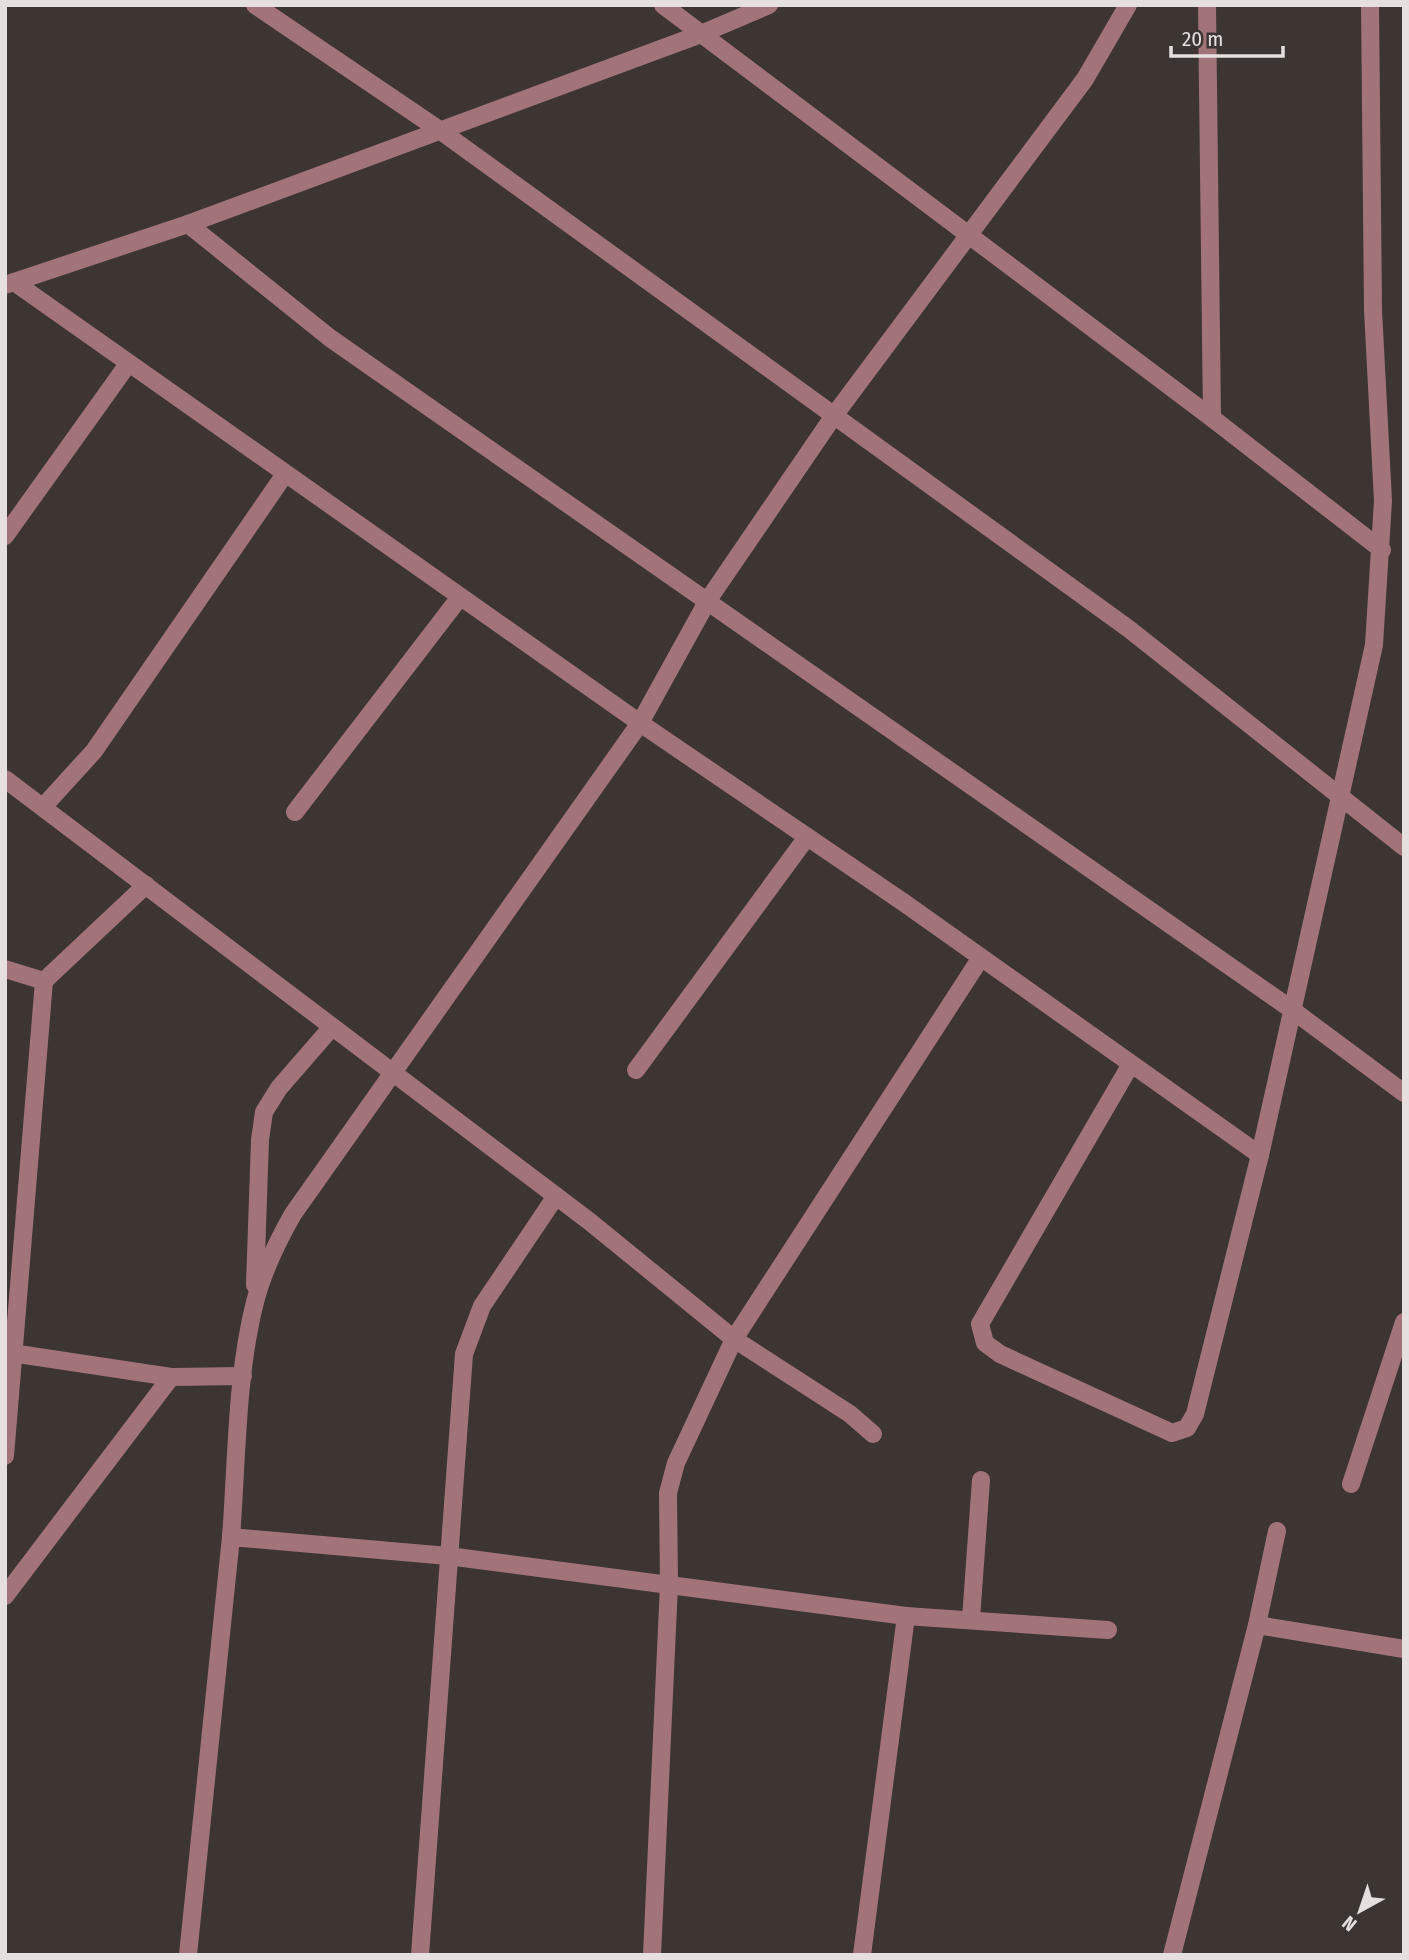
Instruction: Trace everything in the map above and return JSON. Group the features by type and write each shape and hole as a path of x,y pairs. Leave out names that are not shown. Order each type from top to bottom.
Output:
{"street":[{"path":"255,5 438,130 1129,629 1404,847"},
{"path":"663,5 1212,418 1382,550"},
{"path":"10,284 188,224 701,34 769,5"},
{"path":"255,1302 273,1249 293,1214 640,723 708,600 833,417 1085,79 1128,5"},
{"path":"1207,5 1212,418"},
{"path":"1131,1064 980,1324 985,1343 1000,1354 1153,1427 1172,1433 1187,1427 1195,1414 1260,1155 1338,795 1374,645 1383,502 1373,310 1370,5"},
{"path":"188,224 330,338 1292,1009 1404,1093"},
{"path":"10,284 1260,1155"},
{"path":"5,536 128,364"},
{"path":"43,807 94,751 285,474"},
{"path":"295,812 460,597"},
{"path":"5,779 556,1196 734,1339 850,1414 873,1434"},
{"path":"636,1070 807,837"},
{"path":"5,1456 10,1353 44,981 146,885"},
{"path":"652,1955 669,1585 668,1493 676,1464 734,1339 980,959"},
{"path":"5,969 44,981"},
{"path":"188,1955 231,1537 243,1376 255,1302 260,1140 264,1112 279,1088 332,1027"},
{"path":"420,1955 464,1354 471,1328 482,1306 556,1196"},
{"path":"1352,1484 1404,1322"},
{"path":"10,1353 171,1377 243,1376"},
{"path":"5,1596 171,1377"},
{"path":"971,1619 981,1480"},
{"path":"1172,1955 1257,1625 1277,1531"},
{"path":"231,1537 448,1556 906,1616 1108,1629"},
{"path":"862,1955 906,1616"},
{"path":"1257,1625 1404,1649"}]}
